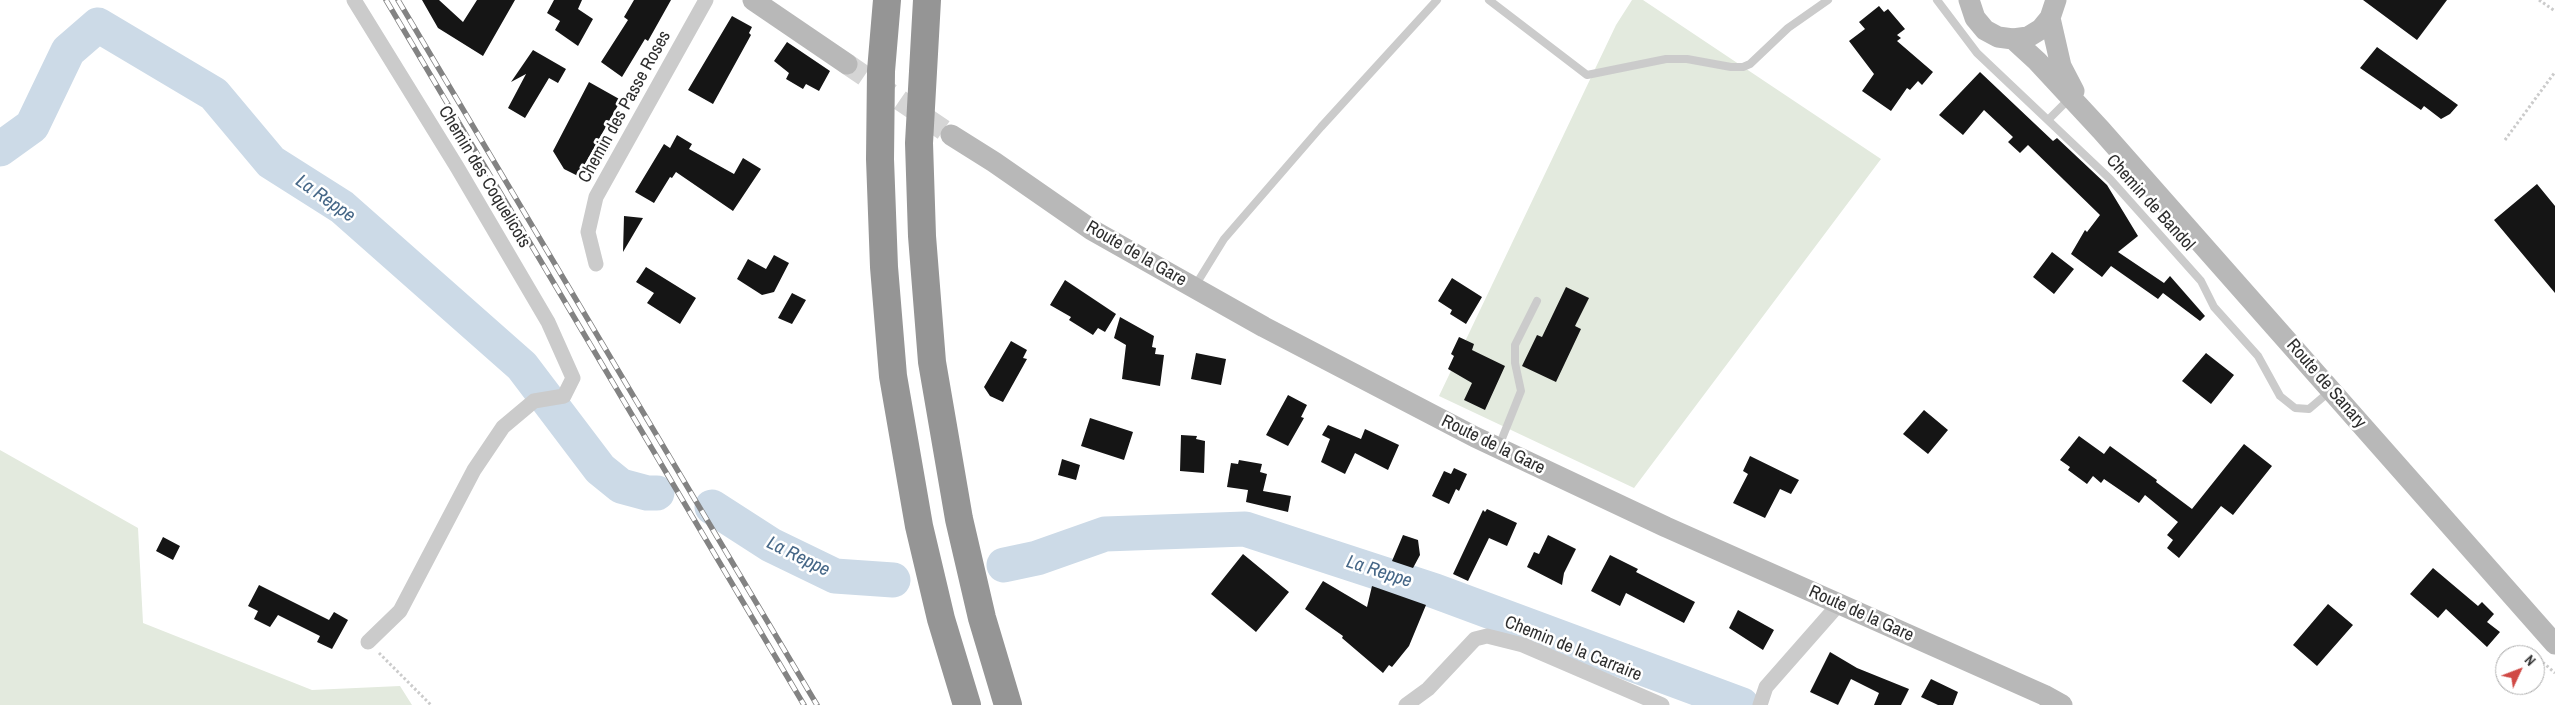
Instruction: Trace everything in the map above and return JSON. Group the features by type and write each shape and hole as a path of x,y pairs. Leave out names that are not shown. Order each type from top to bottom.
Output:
{"highway":[{"path":"927,0 919,143 922,236 932,362 961,528 982,618 1008,705"},
{"path":"886,5 881,71 880,159 884,266 893,376 919,526 941,619 967,705"}],"street":[{"name":"Chemin des Coquelicots","path":"354,0 457,167 548,322 573,378 564,396 534,401 503,427 474,470 400,611 368,642"},
{"name":"Chemin des Passe Roses","path":"596,264 588,232 596,197 706,0"},
{"path":"753,0 847,64"},
{"name":"Route de Sanary","path":"1969,0 1975,18 1985,30 1998,37 2013,39 2028,37 2040,30 2053,9"},
{"name":"Route de Sanary","path":"2053,9 2061,66 2096,125"},
{"name":"Route de Sanary","path":"2013,39 2038,61 2096,125 2555,644"},
{"name":"Route de la Gare","path":"951,135 994,162 1092,230 1264,328 1498,448 1666,527 2044,695 2062,705"},
{"path":"1760,705 1766,687 1839,604"},
{"name":"Chemin de la Carraire","path":"1406,705 1428,689 1475,639 1487,636 1523,645 1662,705"}],"lane":[{"path":"1194,288 1224,239 1321,127 1437,0"},
{"path":"1489,0 1587,75 1666,59 1687,59 1731,67 1743,67 1750,64 1788,28 1828,0"},
{"name":"Chemin de Bandol","path":"1937,0 1977,53 2110,179 2201,281 2214,307 2258,356 2280,396 2295,408 2309,409 2330,390"},
{"path":"2048,120 2070,98"},
{"path":"1498,448 1521,391 1515,364 1515,345 1537,301"}],"path":[{"path":"2539,0 2555,11"},
{"path":"2505,140 2555,72"},
{"path":"368,642 431,705"}],"shaded area":[{"path":"1632,0 1643,0 1881,159 1634,488 1439,396 1616,25"},
{"path":"0,450 138,528 143,623 312,690 400,686 412,705 0,705"}],"building":[{"path":"422,0 439,0 463,22 477,0 515,0 483,56 438,28"},
{"path":"554,0 582,0 578,9 593,19 578,46 555,30 560,21 547,13"},
{"path":"634,0 671,0 648,41 645,39 622,77 601,62 628,20 624,17"},
{"path":"2363,0 2447,0 2417,40"},
{"path":"1879,6 1884,12 1888,9 1905,29 1897,35 1901,38 1897,41 1933,72 1922,85 1918,81 1910,90 1907,88 1891,111 1862,91 1874,74 1849,41 1865,29 1859,22"},
{"path":"732,16 752,27 749,33 751,35 713,104 688,90"},
{"path":"787,42 830,71 819,91 806,84 803,89 786,79 789,73 774,61"},
{"path":"2377,47 2458,105 2450,114 2441,119 2424,106 2421,110 2360,68"},
{"path":"533,50 566,69 558,83 549,78 525,118 508,108 526,74 511,82"},
{"path":"1980,72 2053,141 2057,138 2107,185 2138,236 2118,252 2164,283 2170,276 2205,316 2200,321 2163,293 2158,299 2111,266 2102,277 2071,254 2085,230 2087,232 2100,215 2028,145 2020,153 2008,142 2013,137 1984,110 1963,135 1939,115"},
{"path":"589,82 621,100 578,176 564,169 553,151"},
{"path":"677,135 692,144 689,149 734,174 743,158 761,169 733,211 676,172 672,178 670,177 654,203 635,192 664,144 670,148"},
{"path":"2537,184 2555,206 2555,293 2494,220"},
{"path":"624,216 643,218 623,252"},
{"path":"2052,252 2074,269 2054,294 2033,277"},
{"path":"774,255 789,263 774,292 762,295 737,279 748,259 766,269"},
{"path":"646,267 696,298 680,324 647,303 654,293 636,282"},
{"path":"1452,278 1482,297 1466,324 1450,314 1452,310 1438,301"},
{"path":"1065,280 1116,314 1105,332 1098,328 1093,335 1069,320 1071,317 1050,305"},
{"path":"1566,287 1589,298 1575,326 1581,329 1556,382 1522,366 1537,335 1542,337"},
{"path":"792,293 806,300 792,324 778,318"},
{"path":"1120,317 1154,336 1152,347 1156,348 1155,354 1164,355 1160,386 1122,379 1126,345 1114,338"},
{"path":"1459,337 1474,344 1472,350 1505,366 1485,410 1464,400 1472,383 1448,369 1454,356 1451,354"},
{"path":"1011,341 1027,350 1023,358 1027,359 1003,402 990,396 984,387"},
{"path":"1196,353 1226,359 1221,385 1191,379"},
{"path":"2206,353 2234,375 2211,404 2182,381"},
{"path":"1288,395 1307,405 1301,417 1304,418 1288,446 1266,435"},
{"path":"1924,410 1948,430 1928,454 1903,434"},
{"path":"1090,418 1133,432 1124,460 1081,446"},
{"path":"1328,425 1361,439 1365,429 1399,445 1388,470 1355,453 1345,474 1321,462 1330,439 1322,435"},
{"path":"1181,435 1197,436 1196,439 1205,441 1204,473 1180,471"},
{"path":"2079,436 2104,454 2110,446 2157,480 2156,482 2192,509 2244,444 2272,466 2233,515 2221,506 2179,558 2167,548 2173,540 2167,535 2178,522 2145,495 2139,503 2104,479 2101,483 2093,476 2087,484 2068,470 2070,467 2060,460"},
{"path":"1750,456 1799,480 1791,494 1780,489 1765,518 1733,503 1748,474 1743,471"},
{"path":"1062,459 1080,465 1076,480 1058,475"},
{"path":"1239,460 1262,464 1260,472 1267,474 1263,491 1291,496 1288,512 1246,502 1248,490 1227,487 1231,463 1238,464"},
{"path":"1454,468 1467,474 1459,491 1456,489 1449,504 1432,496 1444,471 1451,474"},
{"path":"1487,509 1517,523 1507,546 1489,538 1468,581 1453,574 1483,510 1485,512"},
{"path":"1403,535 1418,540 1420,555 1413,568 1392,561"},
{"path":"1548,535 1576,549 1564,573 1562,585 1527,567 1534,552 1539,554"},
{"path":"163,537 180,546 173,560 156,551"},
{"path":"1243,554 1289,592 1256,632 1211,594"},
{"path":"1610,555 1638,569 1636,572 1695,602 1684,623 1626,593 1620,606 1591,591"},
{"path":"2433,568 2478,606 2482,602 2494,614 2487,622 2500,632 2487,647 2446,609 2438,618 2410,594"},
{"path":"1323,581 1367,607 1372,586 1426,605 1409,646 1392,667 1389,665 1383,673 1342,638 1343,636 1305,609"},
{"path":"259,585 329,620 334,612 348,620 332,649 317,642 320,636 278,615 270,627 254,619 258,611 248,606"},
{"path":"2328,604 2353,625 2317,666 2293,645"},
{"path":"1738,610 1774,630 1763,650 1729,628"},
{"path":"1830,652 1857,668 1909,689 1901,705 1874,705 1879,693 1851,679 1838,705 1810,692"},
{"path":"1931,679 1958,692 1953,705 1938,705 1921,697"}],"waterway":[{"name":"La Reppe","path":"0,149 32,126 68,51 98,25 214,94 271,162 342,207 522,366 600,469 621,486 647,493 657,493"},
{"name":"La Reppe","path":"712,507 771,545 835,576 893,580"},
{"name":"La Reppe","path":"1004,565 1037,558 1105,534 1245,529 1435,591 1742,705"}],"tunnel":[{"path":"847,64 951,135"}],"railway":[{"path":"386,0 804,705"},
{"path":"398,0 817,705"}]}
